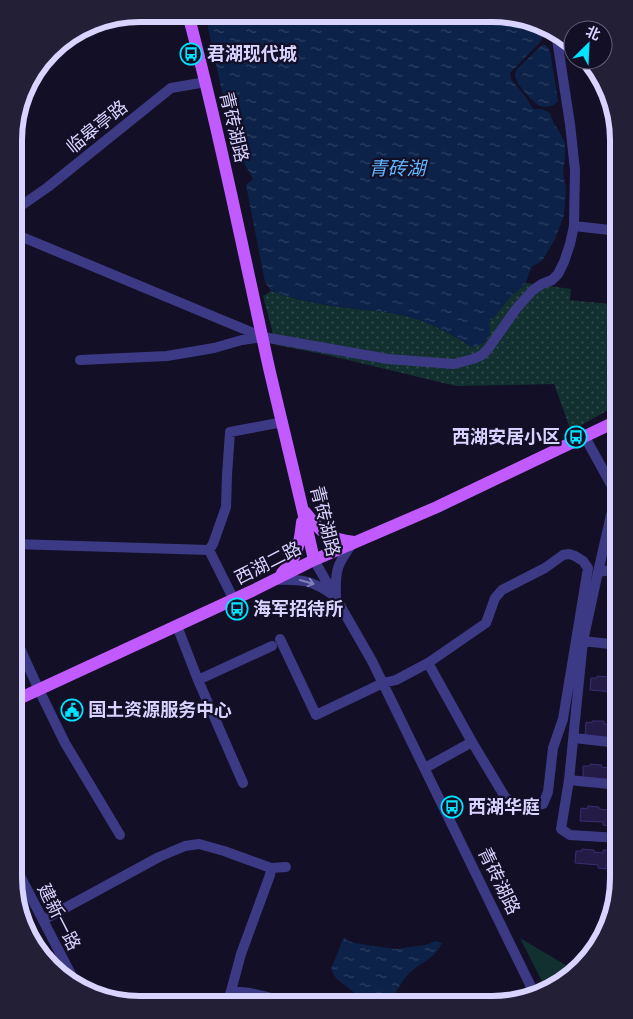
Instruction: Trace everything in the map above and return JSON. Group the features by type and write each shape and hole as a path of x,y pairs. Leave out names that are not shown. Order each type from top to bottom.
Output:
{"main road":[{"name":"青砖湖路","path":"190,22 206,82 262,337 314,560"},
{"name":"西湖二路","path":"22,697 234,600 314,560 437,507 610,425"},
{"path":"303,509 316,526 329,536 354,542"},
{"path":"275,580 290,565 297,551 301,534 303,509"}],"street":[{"path":"22,237 262,337 388,359 454,364 473,359 488,349 516,309 533,290 552,280 558,274 570,244 574,226 575,170 557,42"},
{"name":"临皋亭路","path":"22,205 48,187 171,88 206,82"},
{"path":"574,226 610,230"},
{"path":"80,360 167,356 262,337"},
{"path":"209,550 213,544 226,507 230,432 282,422"},
{"path":"585,436 610,482"},
{"path":"610,537 598,572 583,641 569,780 560,829 570,835 610,837"},
{"path":"336,597 335,581 337,568 343,556 354,542"},
{"path":"22,544 209,550"},
{"path":"209,550 234,600"},
{"path":"198,680 276,642 316,715 383,683 396,680 428,663 486,623 495,598 502,590 545,568 563,555 575,556 583,561 588,568 562,719 553,748 548,792 543,804 524,806 513,804 505,797 428,663"},
{"name":"青砖湖路","path":"314,560 372,661 533,989"},
{"path":"598,572 610,570"},
{"path":"275,580 294,579 310,582 336,597"},
{"path":"177,626 198,680 243,783"},
{"path":"583,641 610,644"},
{"path":"22,653 65,744 120,835"},
{"path":"574,738 610,742"},
{"path":"425,768 472,742"},
{"path":"569,780 610,783"},
{"path":"43,920 185,846 199,844 271,868 286,867"},
{"path":"230,996 241,954 271,868"},
{"name":"建新一路","path":"22,880 70,973"},
{"path":"24,896 29,893"},
{"path":"232,991 263,996"}],"green space":[{"path":"526,283 571,289 570,300 610,304 610,409 571,431 554,384 456,386 327,355 276,345 263,296 271,291 318,303 401,315 434,326 472,347 490,334 489,323 509,298"},
{"path":"520,938 570,967 544,985"}],"water":[{"name":"青砖湖","path":"207,22 493,22 538,31 542,33 542,40 510,73 511,79 533,109 542,109 550,113 565,143 563,174 566,188 564,215 555,239 542,261 531,267 526,283 509,298 489,323 490,334 483,344 472,347 442,330 410,317 318,303 271,291 265,282 246,185 253,179 237,150"},
{"path":"542,45 546,45 550,51 558,101 547,107 537,105 531,99 517,82 515,75 516,70"},
{"path":"344,937 354,943 395,949 425,945 436,941 442,943 433,956 405,978 394,996 360,996 339,981 331,969"}],"building":[{"path":"597,676 609,677 610,692 590,690 591,678 597,678"},
{"path":"592,721 604,721 604,724 610,724 610,739 585,735 586,722 592,723"},
{"path":"590,764 602,765 601,767 610,768 610,780 583,778 583,766 590,766"},
{"path":"588,806 608,810 610,807 610,826 603,825 603,822 580,821 581,808 587,809"},
{"path":"582,849 594,850 594,852 603,853 603,850 608,850 608,853 610,853 610,865 606,865 606,869 598,868 598,865 575,863 576,851 582,851"}],"place":[{"name":"君湖现代城","path":"191,54"},
{"name":"西湖安居小区","path":"576,437"},
{"name":"海军招待所","path":"237,609"},
{"name":"国土资源服务中心","path":"72,710"},
{"name":"西湖华庭","path":"452,807"}]}
